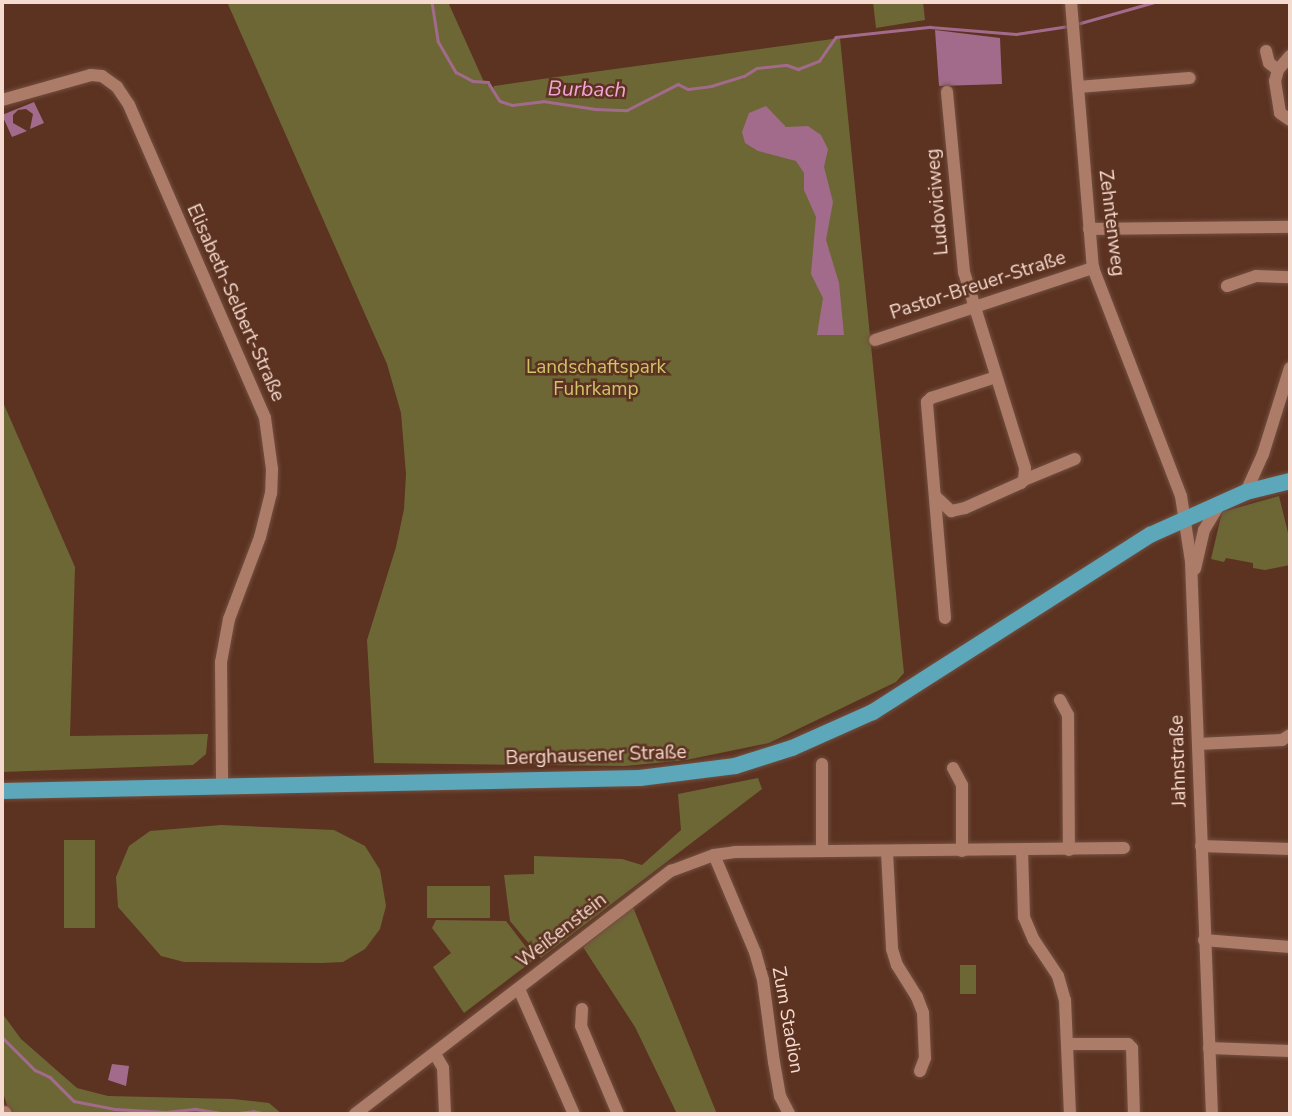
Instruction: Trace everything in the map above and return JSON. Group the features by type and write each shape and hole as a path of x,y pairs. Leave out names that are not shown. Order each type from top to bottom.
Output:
{"main road":[{"name":"Berghausener Straße","path":"2,791 640,778 692,774 776,754 873,712 1097,566 1185,519 1246,492 1290,481"}],"street":[{"name":"Zehntenweg","path":"1071,8 1093,268 1181,496 1185,519"},
{"path":"1266,51 1269,63 1278,70"},
{"path":"1290,56 1278,70 1275,81 1280,113 1290,120"},
{"name":"Elisabeth-Selbert-Straße","path":"2,100 91,75 102,76 117,87 129,105 265,418 272,469 271,493 260,537 229,619 221,662 222,786"},
{"path":"1079,87 1190,78"},
{"name":"Ludoviciweg","path":"947,92 964,272 1025,468 1024,480"},
{"path":"1089,229 1290,227"},
{"name":"Pastor-Breuer-Straße","path":"875,340 1093,268"},
{"path":"1227,286 1256,276 1290,277"},
{"path":"1246,492 1263,454 1290,368"},
{"path":"945,618 934,515 936,497 927,402 996,377"},
{"path":"1263,454 1263,471 1274,485"},
{"path":"936,497 951,511 965,508 1075,459"},
{"name":"Jahnstraße","path":"1192,580 1204,530 1221,503"},
{"name":"Jahnstraße","path":"1185,519 1192,580 1203,940 1212,1114"},
{"path":"1060,700 1068,715 1069,849"},
{"path":"1198,744 1282,740 1290,735"},
{"path":"822,764 822,851"},
{"path":"953,768 962,785 962,851"},
{"path":"1201,846 1290,849"},
{"name":"Weißenstein","path":"355,1114 671,871 714,856 735,852 1124,848"},
{"path":"1022,850 1024,917 1039,948 1058,976 1065,1000 1070,1114"},
{"path":"887,852 892,948 923,1013 925,1058 920,1071"},
{"name":"Zum Stadion","path":"714,856 760,971 780,1096 789,1114"},
{"path":"1203,940 1290,947"},
{"path":"519,989 574,1114"},
{"path":"582,1009 581,1026 618,1114"},
{"path":"1067,1044 1128,1044 1132,1048 1134,1114"},
{"path":"1209,1048 1290,1051"},
{"path":"435,1054 443,1068 445,1114"}],"green space":[{"name":"Landschaftspark Fuhrkamp","path":"227,2 448,2 484,82 493,89 494,86 840,38 904,673 896,682 769,743 686,760 625,766 374,763 367,640 396,547 404,509 406,474 401,413 387,364"},
{"path":"873,2 923,2 925,20 876,28"},
{"path":"2,400 75,567 70,736 208,734 206,754 193,765 2,772"},
{"path":"1279,496 1290,541 1290,565 1265,570 1253,568 1253,563 1226,558 1224,562 1211,559 1222,512"},
{"path":"758,778 762,789 541,958 510,921 504,875 534,874 534,856 622,859 642,865 681,830 678,794"},
{"path":"221,825 334,830 365,846 380,870 386,906 380,929 365,949 343,962 321,963 184,962 161,956 118,907 116,877 129,846 150,831"},
{"path":"64,840 95,840 95,928 64,928"},
{"path":"427,886 490,886 490,918 427,918"},
{"path":"633,907 717,1114 677,1114 635,1027 583,947"},
{"path":"436,920 506,921 535,959 464,1013 433,967 451,953 432,928"},
{"path":"960,965 976,965 976,994 960,994"},
{"path":"2,1013 21,1039 77,1088 108,1096 233,1099 269,1103 282,1114 10,1114 2,1090"}],"shaded area":[{"path":"935,30 1000,38 1002,84 939,86"},
{"path":"34,102 44,123 30,129 33,114 26,109 18,110 13,115 13,123 27,131 12,137 2,115"},
{"path":"766,106 786,127 808,126 821,135 828,149 824,167 833,202 826,240 839,283 844,335 817,335 823,298 811,274 816,217 804,190 804,173 796,161 758,151 745,143 742,132 749,113"},
{"path":"112,1064 129,1066 126,1086 108,1080"}],"waterway":[{"name":"Burbach","path":"432,2 438,41 456,72 473,81 488,82 500,101 512,105 543,101 595,109 627,110 678,84 688,89 711,86 744,76 757,68 787,65 798,69 819,61 836,37 930,27 1016,34 1068,26"},
{"name":"Burbach","path":"1077,24 1155,2"},
{"path":"2,1037 35,1070 50,1077 74,1101 115,1109 166,1112 196,1109 226,1114"},
{"path":"230,1114 253,1111 267,1114"}]}
